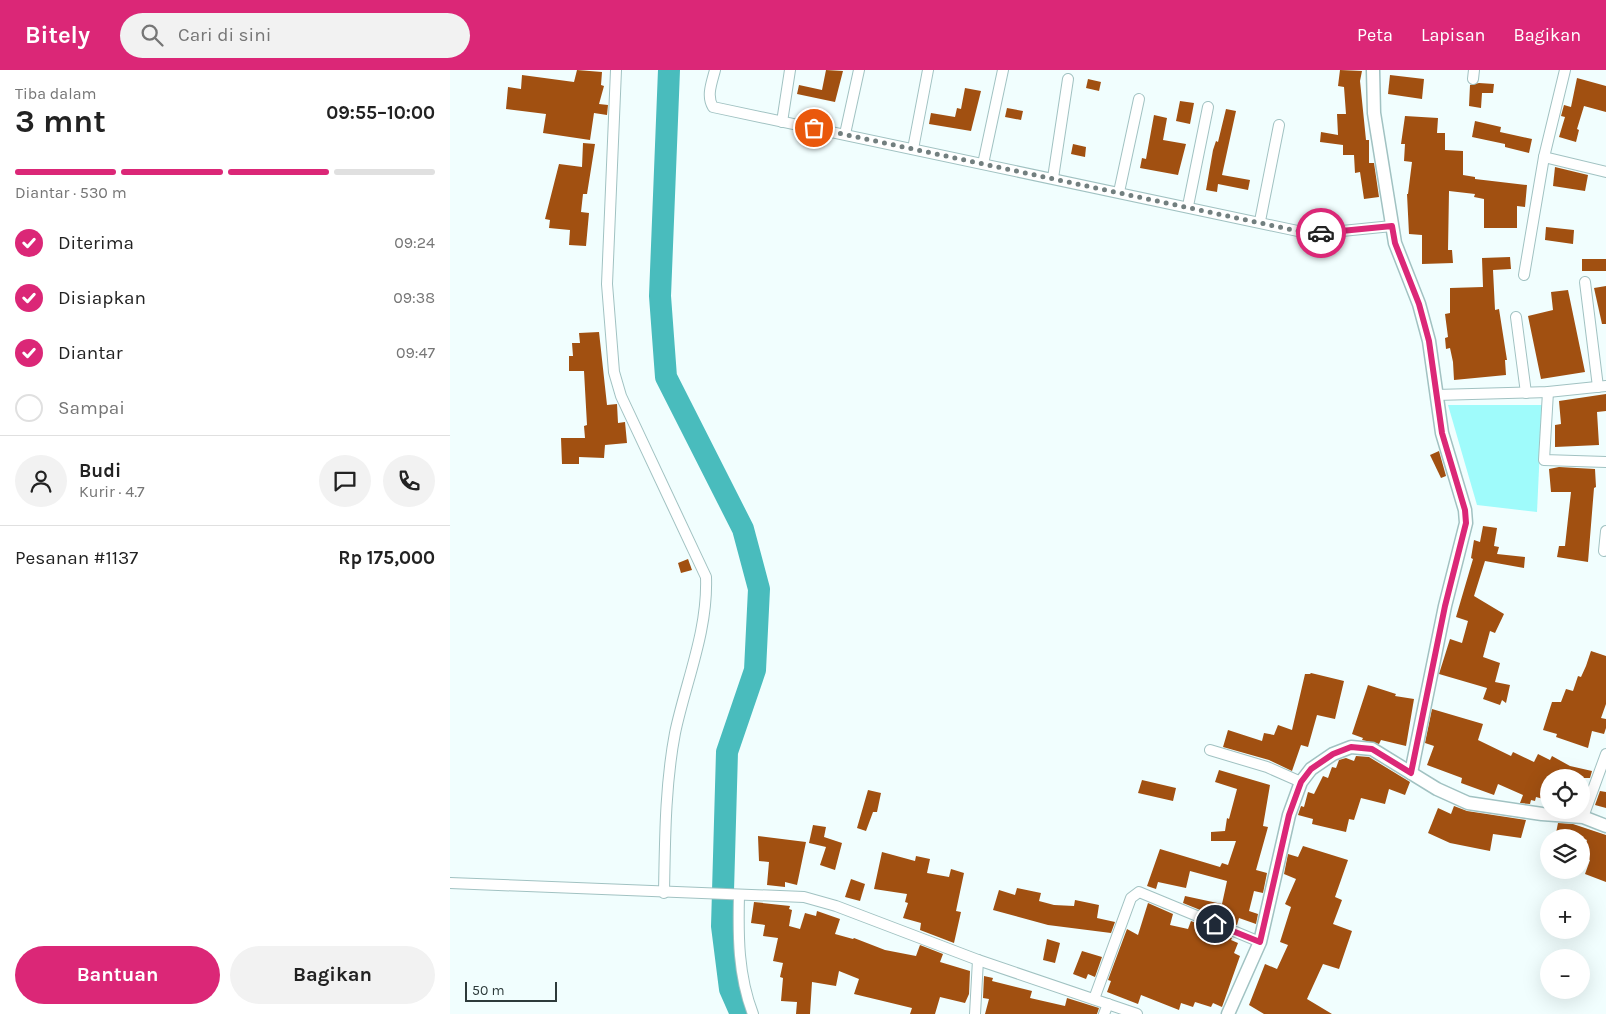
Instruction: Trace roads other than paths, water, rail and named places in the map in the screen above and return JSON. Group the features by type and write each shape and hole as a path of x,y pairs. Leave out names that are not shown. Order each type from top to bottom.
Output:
{"street":[{"path":"616,70 607,284 614,372 621,396 706,577 707,601 700,640 675,735 666,806 664,893"},
{"path":"715,70 709,93 713,107 1260,221 1312,234 1392,226"},
{"path":"782,122 790,70"},
{"path":"845,134 859,70"},
{"path":"913,149 928,70"},
{"path":"984,164 1003,70"},
{"path":"1373,70 1374,112 1395,243 1419,304 1426,332 1442,433 1465,510 1466,523 1445,606 1411,773"},
{"path":"1524,276 1544,157 1564,70"},
{"path":"1053,178 1068,79"},
{"path":"1119,192 1139,99"},
{"path":"1188,206 1208,107"},
{"path":"1260,221 1279,125"},
{"path":"1544,157 1606,172"},
{"path":"1436,395 1548,392 1602,387 1585,282"},
{"path":"1516,317 1526,393"},
{"path":"1548,392 1544,460 1606,462"},
{"path":"1604,551 1606,531"},
{"path":"1228,1014 1260,942 1289,815 1301,782 1311,769 1333,754 1351,747 1372,749 1437,789 1468,803 1540,814"},
{"path":"1210,750 1267,768 1301,782"},
{"path":"1590,798 1606,754"},
{"path":"1588,819 1606,826"},
{"path":"450,883 804,898 836,906 978,960 1094,999 1106,1009 1137,1014"},
{"path":"1094,999 1131,898 1136,893 1139,892 1260,942"},
{"path":"743,895 738,951 744,986 753,1014"},
{"path":"975,1014 978,960"}],"waterway":[{"path":"669,70 660,296 666,377 743,529 759,589 755,670 727,752 722,926 730,989 741,1014"}]}
